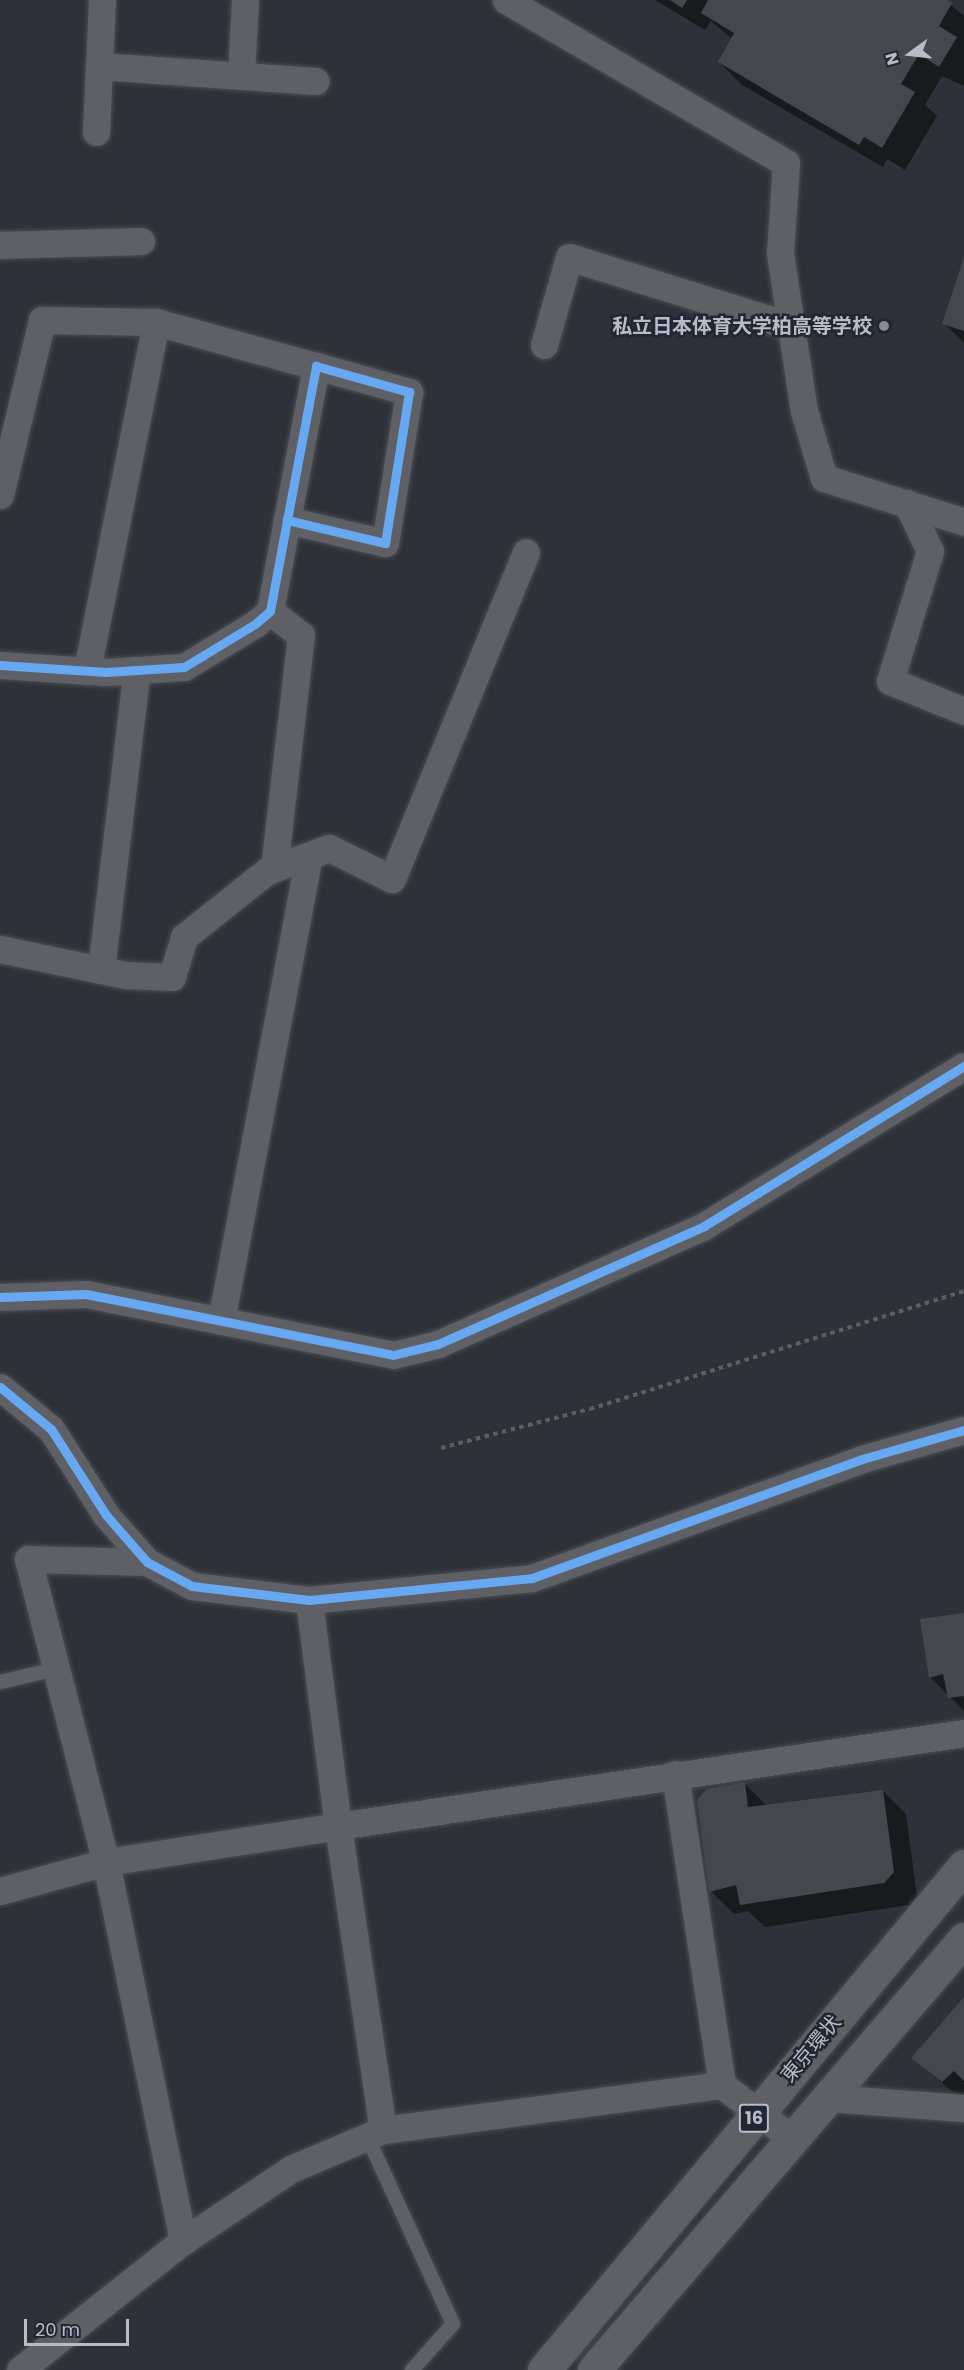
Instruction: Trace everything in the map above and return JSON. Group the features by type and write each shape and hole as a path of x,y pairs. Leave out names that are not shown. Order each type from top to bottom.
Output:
{"highway":[{"name":"東京環状","path":"544,2370 964,1866"},
{"name":"16","path":"594,2370 964,1939"}],"street":[{"path":"96,132 102,0"},
{"path":"241,76 245,0"},
{"path":"506,0 786,163 780,253 804,411 824,478 907,502 964,522"},
{"path":"99,66 315,81"},
{"path":"0,244 141,241"},
{"path":"544,345 569,256 790,326"},
{"path":"0,495 42,320 156,322 409,392 384,543 287,520"},
{"path":"87,671 156,322"},
{"path":"0,665 87,671 184,667 270,611 316,366"},
{"path":"907,502 930,550 890,681 964,711"},
{"path":"0,949 100,970 172,977 184,937 274,868 329,848 392,879 525,552"},
{"path":"270,611 301,636 274,868"},
{"path":"100,970 137,670"},
{"path":"221,1321 309,856"},
{"path":"0,1297 86,1294 393,1355 438,1344 704,1226 964,1066"},
{"path":"0,1387 51,1429 106,1515 147,1563 192,1586 309,1600 532,1578 862,1459 964,1430"},
{"path":"147,1563 28,1559 106,1862 183,2241"},
{"path":"309,1600 375,2133"},
{"path":"0,1891 106,1862 675,1774 964,1733"},
{"path":"675,1774 722,2085 793,2139"},
{"path":"20,2370 183,2241 291,2169 375,2133 722,2085"},
{"path":"828,2098 964,2108"}],"lane":[{"path":"0,1682 56,1669"},
{"path":"375,2133 453,2324 412,2370"}],"path":[{"path":"441,1448 590,1409 964,1291"}],"building":[{"path":"670,0 687,0 682,8"},
{"path":"708,0 948,0 952,3 939,26 957,37 939,67 919,54 901,84 915,92 882,148 864,137 859,145 718,62 734,33 701,13"},
{"path":"964,257 964,331 942,324"},
{"path":"964,1613 964,1696 948,1698 943,1674 929,1678 920,1619"},
{"path":"745,1782 748,1807 883,1790 894,1872 884,1883 740,1905 736,1885 709,1892 697,1800 707,1789"},
{"path":"964,1997 964,2081 954,2071 942,2082 911,2058"}],"cycle path":[{"path":"0,665 106,672 184,667 255,624 270,611 287,520 316,366 409,392 385,543 287,520"},
{"path":"0,1297 86,1294 393,1355 438,1344 704,1226 964,1066"},
{"path":"0,1387 51,1429 106,1515 147,1562 192,1586 309,1600 532,1578 862,1459 964,1430"}],"place":[{"name":"私立日本体育大学柏高等学校","path":"884,326"}]}
